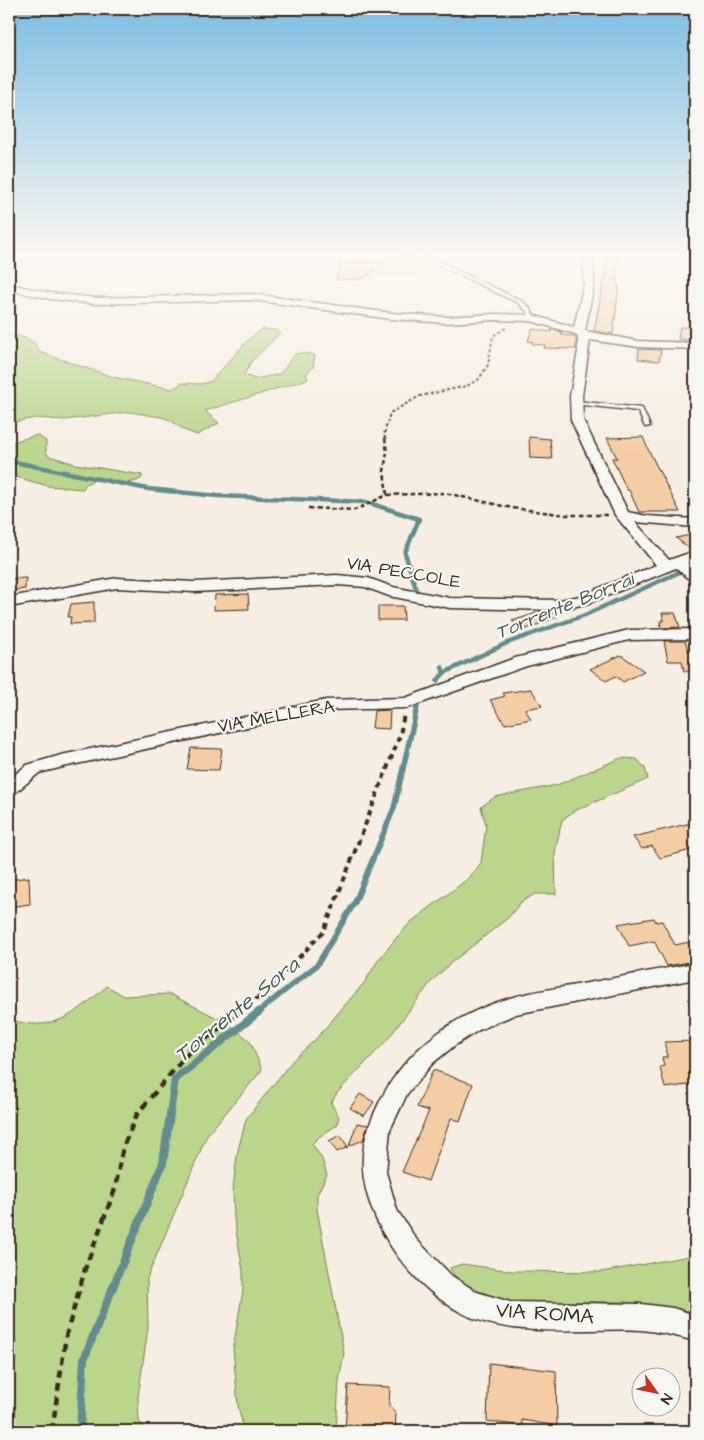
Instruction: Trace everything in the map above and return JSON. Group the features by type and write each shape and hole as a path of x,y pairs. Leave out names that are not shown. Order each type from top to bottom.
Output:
{"street":[{"path":"421,318 446,320 475,318"},
{"path":"533,318 582,334 638,344 695,346"},
{"path":"584,318 582,334 584,351 576,403 578,420 622,516 654,555 681,568"},
{"path":"622,516 647,520 695,523"},
{"name":"VIA PECCOLE","path":"9,602 117,583 194,586 337,580 368,583 397,592 450,603 560,605 584,600 681,568 695,555"},
{"name":"VIA MELLERA","path":"9,788 32,769 195,731 326,705 407,702 521,662 605,641 646,634 695,634"},
{"name":"VIA ROMA","path":"695,971 512,1006 471,1024 446,1039 425,1056 399,1087 378,1130 374,1172 385,1214 407,1248 444,1285 470,1303 510,1315 642,1317 673,1321 695,1328"}],"lane":[{"path":"576,403 640,409 647,426"}],"path":[{"path":"387,495 384,471 387,452 384,434 390,413 412,400 431,393 464,388 477,382 485,372 494,336 510,325 531,318"},
{"path":"308,508 354,510 387,495 445,493 521,509 567,515 622,516"},
{"path":"52,1431 66,1336 85,1269 115,1189 123,1147 137,1114 188,1053 268,990 324,931 400,735 407,702"}],"green space":[{"path":"262,329 277,330 280,333 251,362 244,375 256,379 279,374 292,357 299,353 306,353 315,355 313,367 306,374 308,379 205,411 219,423 197,435 184,430 170,420 129,412 64,420 35,418 9,423 9,334 31,341 39,352 113,377 172,389 182,383 202,384 211,381 248,340"},
{"path":"37,435 46,441 46,452 49,456 75,464 142,475 142,478 128,483 105,480 91,481 83,489 48,486 9,475 9,443"},
{"path":"621,758 637,759 645,768 648,779 574,811 562,820 555,852 556,894 535,894 520,903 509,917 452,962 431,982 387,1040 337,1093 331,1103 339,1117 337,1125 312,1144 322,1159 327,1175 317,1194 317,1209 344,1353 339,1381 336,1431 244,1431 238,1406 233,1349 243,1290 243,1271 234,1219 233,1190 237,1154 246,1119 293,1060 315,1040 364,983 379,959 398,936 411,922 469,878 481,863 486,825 481,807 495,797 557,785"},
{"path":"107,986 124,996 170,994 229,1024 250,1041 262,1070 207,1135 147,1278 148,1328 138,1397 139,1421 147,1431 9,1431 9,1019 25,1023 51,1023 74,1013"},
{"path":"695,1255 695,1316 625,1302 513,1302 480,1295 460,1284 450,1268 462,1264 512,1271 601,1272"}],"building":[{"path":"596,318 615,318 613,334 594,331"},
{"path":"680,327 695,328 695,341 678,339"},
{"path":"532,329 551,332 552,329 562,332 561,335 574,336 576,338 576,349 544,348 545,345 532,344 533,342 528,341"},
{"path":"639,349 661,350 659,361 638,359"},
{"path":"529,437 550,439 552,459 530,458"},
{"path":"643,437 680,512 639,512 629,490 627,490 612,458 617,458 607,438"},
{"path":"695,534 695,549 691,550 676,538"},
{"path":"26,578 25,589 9,591 9,579"},
{"path":"248,594 249,609 214,610 215,595"},
{"path":"94,602 94,623 70,624 71,617 68,617 71,604"},
{"path":"378,606 403,606 404,620 378,620"},
{"path":"540,612 555,612 557,617 524,630 512,621"},
{"path":"662,613 675,613 680,627 661,628 660,621 664,621"},
{"path":"664,641 685,641 689,652 695,652 695,672 684,671 682,661 668,661"},
{"path":"621,655 644,671 623,682 616,676 606,681 590,669"},
{"path":"531,689 542,706 525,709 531,719 505,724 490,700 505,696 503,693"},
{"path":"390,710 389,729 372,728 374,711"},
{"path":"191,748 222,749 219,770 187,769"},
{"path":"695,822 695,849 660,858 652,846 642,849 633,837"},
{"path":"29,877 30,904 9,907 9,880"},
{"path":"654,918 656,922 662,921 675,945 695,941 695,961 667,966 654,941 629,946 618,924"},
{"path":"695,1041 695,1084 665,1088 660,1067 664,1066 662,1057 668,1057 664,1042"},
{"path":"433,1070 473,1084 460,1121 451,1118 428,1181 402,1172 429,1111 417,1107"},
{"path":"360,1094 374,1102 364,1116 350,1108"},
{"path":"357,1123 368,1125 363,1140 349,1146"},
{"path":"340,1135 348,1147 337,1152 329,1141"},
{"path":"489,1363 556,1371 557,1426 522,1420 522,1426 487,1421"},
{"path":"348,1385 390,1387 389,1406 396,1414 395,1431 345,1431"}],"waterway":[{"path":"9,461 148,489 218,496 366,502 419,519 405,553 418,595"},
{"name":"Torrente Borrai","path":"444,673 507,643 585,615 695,565"},
{"name":"Torrente Borrai","path":"442,667 444,673"},
{"name":"Torrente Sora","path":"437,681 444,673"},
{"name":"Torrente Sora","path":"258,1012 317,965 355,902 394,808 417,707"},
{"name":"Torrente Sora","path":"80,1431 84,1359 163,1163 175,1079 260,1011"}]}
